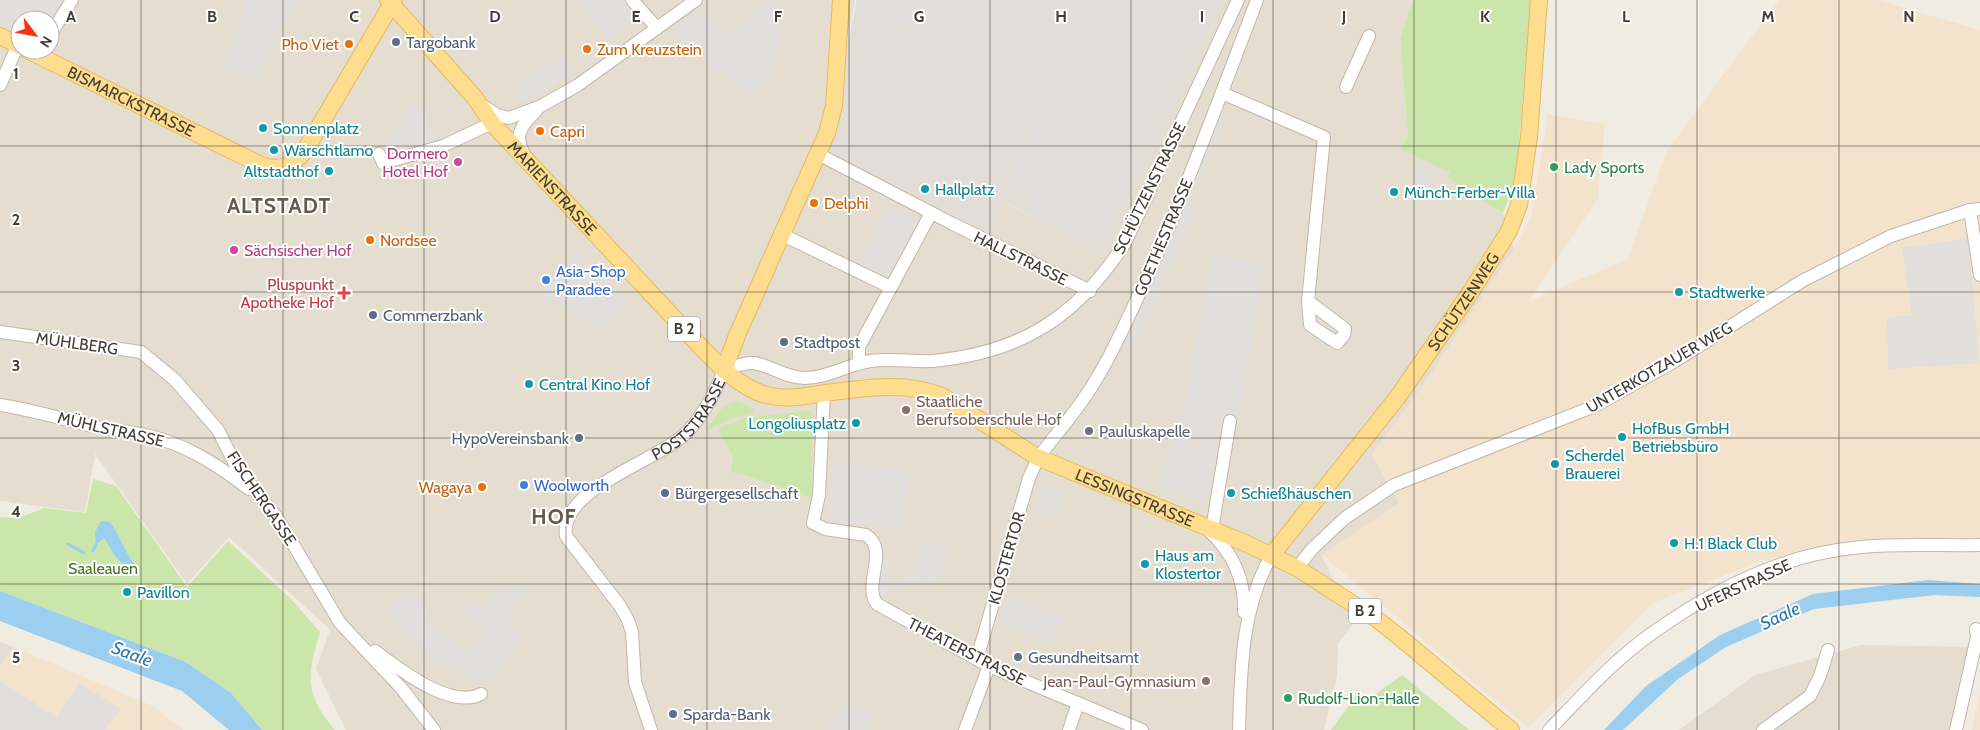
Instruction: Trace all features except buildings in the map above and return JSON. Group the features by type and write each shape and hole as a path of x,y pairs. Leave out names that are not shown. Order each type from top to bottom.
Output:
{"main road":[{"name":"POSTSTRASSE","path":"724,370 738,333 827,133 834,106 841,0"},
{"name":"SCHÜTZENWEG","path":"1271,556 1284,537 1397,398 1472,290 1509,232 1519,205 1527,150 1539,0"},
{"name":"MARIENSTRASSE","path":"391,1 496,120 526,157 724,370"},
{"name":"BISMARCKSTRASSE","path":"51,60 236,153 264,166 283,168 299,158 313,137 391,1"},
{"name":"LESSINGSTRASSE","path":"724,370 754,390 770,396 794,398 824,393 906,387 927,390 961,406 1037,457 1206,527 1296,568 1368,613 1511,730"}],"street":[{"path":"60,19 72,0"},
{"path":"632,0 657,28"},
{"path":"379,154 383,163 443,146 496,120 513,118 541,106 578,85 696,0"},
{"name":"SCHÜTZENSTRASSE","path":"724,370 754,363 792,377 812,378 859,363 878,360 929,361 954,358 997,348 1044,328 1090,291 1106,274 1125,243 1238,0"},
{"name":"GOETHESTRASSE","path":"1037,457 1071,416 1108,357 1166,236 1257,0"},
{"path":"1346,87 1369,36"},
{"path":"0,85 20,60"},
{"path":"1222,93 1324,137 1308,301"},
{"path":"526,157 519,146 518,139 523,124 541,106"},
{"path":"496,120 518,139"},
{"path":"818,154 931,213 859,347 859,363"},
{"path":"1975,210 1980,276"},
{"name":"UNTERKOTZAUER WEG","path":"1296,568 1312,549 1345,518 1394,485 1595,406 1675,361 1802,281 1891,236 1975,210"},
{"name":"HALLSTRASSE","path":"931,213 1090,291"},
{"path":"782,235 890,287"},
{"name":"MÜHLBERG","path":"0,332 141,352 152,360"},
{"name":"FISCHERGASSE","path":"152,360 175,380 218,430 236,466 289,536 340,623 402,689 434,730"},
{"name":"POSTSTRASSE","path":"651,730 639,697 633,669 632,632 628,620 620,606 566,536 565,527 573,508 601,485 684,435 702,414 724,370"},
{"name":"THEATERSTRASSE","path":"824,393 819,488 813,525 825,529 866,535 875,544 872,593 875,603 989,666 1142,730"},
{"name":"MÜHLSTRASSE","path":"0,405 102,428 146,435 172,443 219,465 264,502"},
{"path":"1230,421 1206,527 1222,545 1236,566 1242,584 1244,635 1239,730"},
{"name":"KLOSTERTOR","path":"977,659 1029,478 1037,457"},
{"name":"UFERSTRASSE","path":"1549,730 1614,665 1650,634 1710,596 1781,564 1832,551 1861,547 1980,545"},
{"path":"1244,635 1252,599 1271,556"},
{"name":"FISCHERGASSE","path":"340,623 387,660 445,694 465,699 481,694"},
{"path":"1956,730 1977,637 1976,629"},
{"path":"1763,730 1810,696 1820,676 1828,650"},
{"path":"965,730 989,666"},
{"path":"1069,730 1078,703"}],"shaded area":[{"path":"0,0 66,0 59,10 10,10 10,29 0,24"},
{"path":"66,0 855,0 824,154 988,237 1005,202 1102,257 1225,0 1413,0 1400,38 1408,135 1450,172 1448,177 1503,213 1514,249 1421,389 1372,454 1399,503 1322,555 1353,624 1338,643 1337,676 1324,730 346,730 316,669 330,630 229,537 187,584 95,454 85,512 0,501 0,24 10,29 10,60 60,60 59,10"},
{"path":"243,0 298,0 286,25 283,24 256,82 222,66 246,11"},
{"path":"580,0 623,0 638,18 608,41 578,2"},
{"path":"771,0 778,0 782,25 773,72 750,96 669,32 700,7 726,36"},
{"path":"856,0 935,0 921,30 855,10"},
{"path":"935,0 1225,0 1102,257 1006,202 988,238 824,154 855,10 921,30"},
{"path":"1779,0 1877,0 1980,30 1980,544 1886,542 1829,544 1763,560 1653,603 1528,728 1322,555 1399,503 1372,454 1421,389 1514,249 1531,216 1548,114 1605,124 1598,199 1529,301 1628,259 1666,152"},
{"path":"566,55 576,72 522,102 514,85"},
{"path":"412,102 433,117 428,121 439,142 387,156 383,148"},
{"path":"1219,111 1229,116 1190,203 1198,207 1133,350 1119,342"},
{"path":"1040,120 1103,152 1100,159 1133,176 1103,233 1094,228 1088,239 1030,209 1036,196 1008,181"},
{"path":"1422,162 1440,172 1428,196 1417,190 1419,185 1412,181"},
{"path":"888,205 929,224 901,284 859,265"},
{"path":"1969,238 1979,363 1888,369 1887,318 1912,315 1902,248"},
{"path":"580,252 629,302 598,331 586,321 540,292"},
{"path":"1212,254 1264,263 1238,422 1224,420 1205,505 1157,487 1186,401"},
{"path":"833,462 909,469 904,528 828,521"},
{"path":"1044,486 1065,493 1055,518 1036,511"},
{"path":"921,539 949,547 937,585 927,581 899,590 887,590 887,595 879,594 881,561 890,562 888,579 900,581 916,563"},
{"path":"524,584 529,594 508,604 513,619 510,630 522,640 492,679 487,677 475,684 460,672 434,661 384,611 406,591 431,612 428,616 433,620 430,624 469,653 485,632 462,613 470,601 483,610 498,589 511,590"},
{"path":"1008,596 1062,617 1051,644 999,622"},
{"path":"0,642 14,647 0,667"},
{"path":"1861,645 1980,647 1961,730 1679,730 1755,675"},
{"path":"14,647 153,706 183,730 0,730 0,667"},
{"path":"0,681 56,717 79,683 121,709 104,730 0,730"},
{"path":"1980,691 1980,730 1972,730"},
{"path":"846,702 873,715 867,730 827,730"}],"green space":[{"path":"1413,0 1531,0 1516,178 1503,213 1447,177 1450,172 1401,149 1408,135 1400,38"},
{"path":"732,402 739,402 754,409 753,412 729,419 706,431 719,411"},
{"path":"811,410 813,414 811,498 731,472 733,456 718,429 745,418"},
{"name":"Saaleauen","path":"93,479 116,486 187,587 228,541 290,598 320,632 312,661 311,684 318,705 335,730 262,730 231,693 186,662 0,591 0,517 19,518 44,508 86,513"},
{"path":"1402,675 1469,730 1331,730 1355,697 1373,696"}],"water":[{"path":"101,521 110,522 117,532 135,565 128,570 116,557 104,538 96,544 95,532"},
{"name":"Saale","path":"1928,580 1980,584 1980,597 1935,595 1814,609 1726,647 1678,679 1623,730 1604,730 1646,686 1720,635 1813,594"},
{"name":"Saale","path":"0,591 186,662 231,693 262,730 229,730 182,691 0,621"}],"waterway":[{"path":"68,544 84,553"},
{"path":"93,551 96,544"}],"place":[{"name":"Targobank","path":"396,42"},
{"name":"Pho Viet","path":"349,44"},
{"name":"Zum Kreuzstein","path":"587,49"},
{"name":"Sonnenplatz","path":"263,128"},
{"name":"Capri","path":"540,131"},
{"name":"Wärschtlamo","path":"274,150"},
{"name":"Dormero Hotel Hof","path":"458,162"},
{"name":"Lady Sports","path":"1554,167"},
{"name":"Altstadthof","path":"329,171"},
{"name":"Hallplatz","path":"925,189"},
{"name":"Münch-Ferber-Villa","path":"1394,192"},
{"name":"Delphi","path":"814,203"},
{"name":"Nordsee","path":"370,240"},
{"name":"Sächsischer Hof","path":"234,250"},
{"name":"Asia-Shop Paradee","path":"546,280"},
{"name":"Stadtwerke","path":"1679,292"},
{"name":"Pluspunkt Apotheke Hof","path":"344,293"},
{"name":"Commerzbank","path":"373,315"},
{"name":"Stadtpost","path":"784,342"},
{"name":"Central Kino Hof","path":"529,384"},
{"name":"Staatliche Berufsoberschule Hof","path":"906,410"},
{"name":"Longoliusplatz","path":"856,423"},
{"name":"Pauluskapelle","path":"1089,431"},
{"name":"HofBus GmbH Betriebsbüro","path":"1622,437"},
{"name":"HypoVereinsbank","path":"579,438"},
{"name":"Scherdel Brauerei","path":"1555,464"},
{"name":"Woolworth","path":"524,485"},
{"name":"Wagaya","path":"482,487"},
{"name":"Bürgergesellschaft","path":"665,493"},
{"name":"Schießhäuschen","path":"1231,493"},
{"name":"H.1 Black Club","path":"1674,543"},
{"name":"Haus am Klostertor","path":"1145,564"},
{"name":"Pavillon","path":"127,592"},
{"name":"Gesundheitsamt","path":"1018,657"},
{"name":"Jean-Paul-Gymnasium","path":"1206,681"},
{"name":"Rudolf-Lion-Halle","path":"1288,698"},
{"name":"Sparda-Bank","path":"673,714"}],"district":[{"name":"ALTSTADT","path":"279,206"},
{"name":"HOF","path":"554,517"}]}
